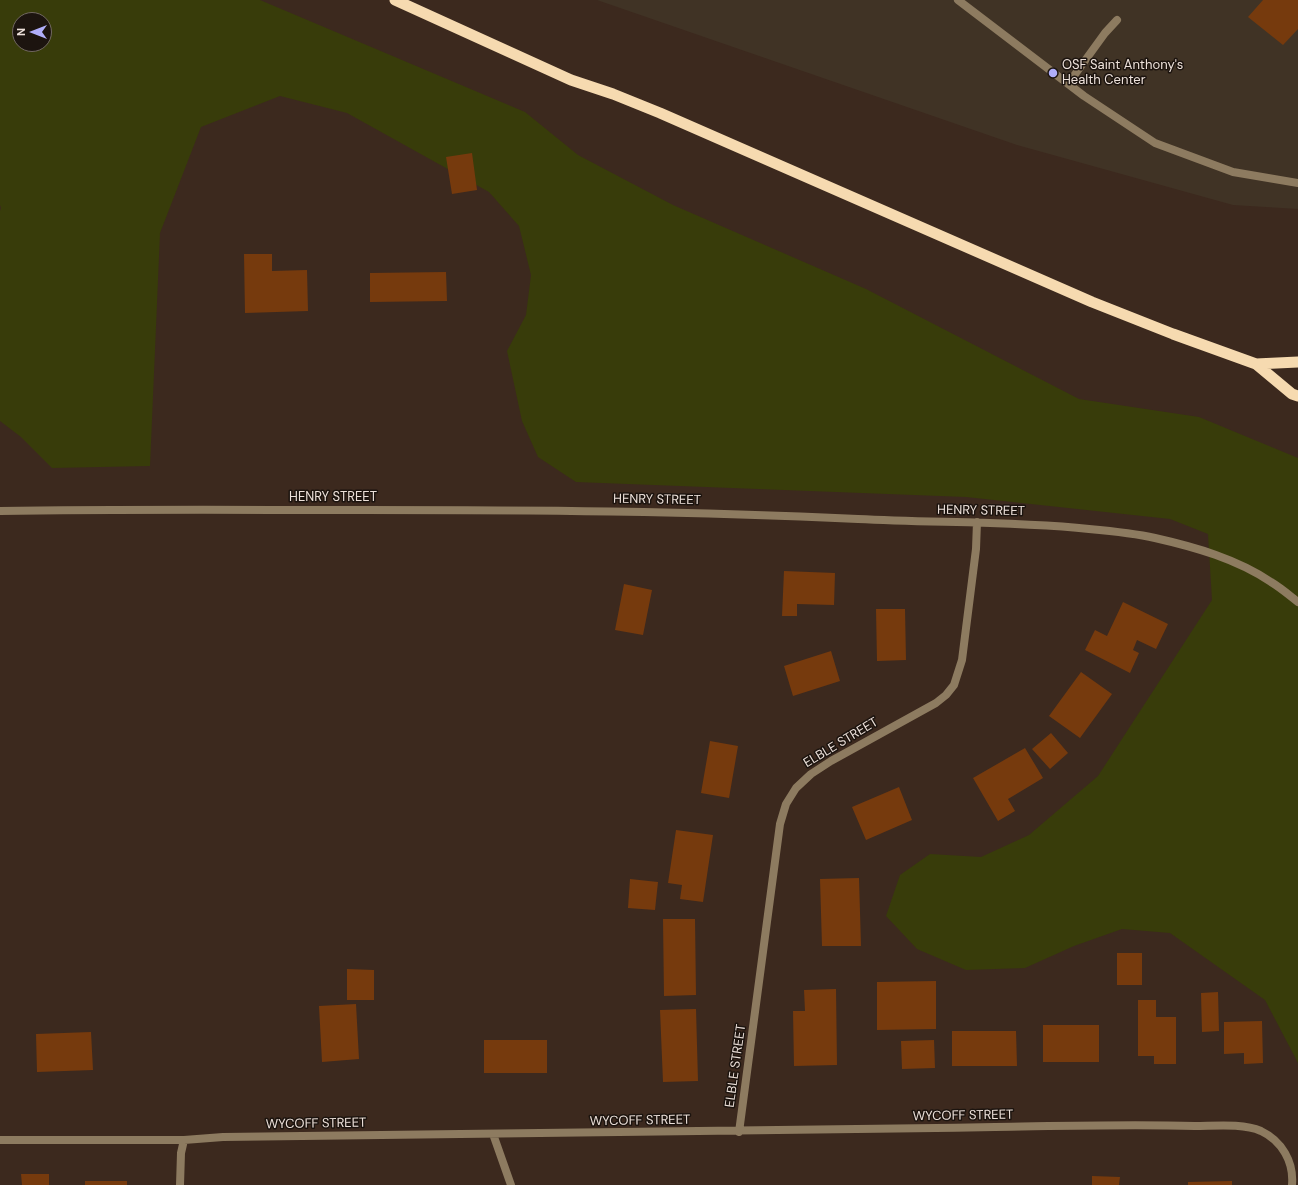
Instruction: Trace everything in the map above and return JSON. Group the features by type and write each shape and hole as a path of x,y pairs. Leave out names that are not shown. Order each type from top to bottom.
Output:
{"highway":[{"path":"395,0 571,80 613,94 668,117 1092,302 1173,334 1256,364 1292,394 1298,396"},
{"path":"1256,364 1298,362"}],"street":[{"path":"958,0 1084,96 1155,143 1233,172 1298,183"},
{"path":"1068,84 1105,33 1117,20"},
{"name":"HENRY STREET","path":"0,511 88,509 559,510 768,515 916,522 977,522 1056,525 1154,538 1202,551 1239,564 1270,581 1298,602"},
{"name":"ELBLE STREET","path":"739,1132 780,824 786,804 796,788 811,774 831,761 936,703 946,695 954,685 962,660 976,549 977,522"},
{"name":"WYCOFF STREET","path":"0,1140 184,1140 223,1137 739,1132 1137,1124 1240,1127 1260,1131 1276,1141 1288,1157 1293,1176 1292,1185"},
{"path":"493,1134 511,1185"},
{"path":"180,1185 181,1153 184,1140"}],"shaded area":[{"name":"OSF Saint Anthony's Health Center","path":"597,0 1298,0 1298,209 1233,205 1017,145"}],"green space":[{"path":"0,0 260,0 525,112 578,155 673,205 866,289 1079,399 1199,417 1298,458 1298,1063 1265,1000 1170,933 1122,929 1074,946 1025,968 966,970 917,949 886,916 900,875 930,854 981,857 1029,835 1098,776 1212,600 1208,534 1170,519 966,497 576,482 538,457 522,421 507,351 526,315 531,275 519,226 489,192 347,113 280,96 201,127 160,233 150,466 52,468 21,437 0,421"}],"building":[{"path":"1263,0 1298,0 1298,29 1283,45 1248,17"},
{"path":"472,153 477,190 452,194 446,157"},
{"path":"244,254 272,254 272,271 307,270 308,311 245,313"},
{"path":"446,272 447,301 370,302 370,273"},
{"path":"784,571 835,573 834,605 797,604 797,616 782,616"},
{"path":"624,584 652,590 643,635 615,630"},
{"path":"1123,602 1168,624 1156,649 1137,640 1133,650 1139,653 1130,673 1085,650 1095,630 1107,636"},
{"path":"876,609 905,609 906,660 877,661"},
{"path":"831,651 840,681 793,696 784,666"},
{"path":"1081,672 1112,694 1080,738 1049,716"},
{"path":"1051,733 1068,753 1050,769 1032,749"},
{"path":"710,741 738,746 729,798 701,793"},
{"path":"1025,748 1043,778 1008,799 1015,811 998,821 973,778"},
{"path":"899,787 912,820 866,840 852,807"},
{"path":"676,830 713,835 703,902 680,899 682,885 668,883"},
{"path":"859,878 861,946 822,946 820,879"},
{"path":"630,879 658,882 655,910 628,908"},
{"path":"663,919 695,919 696,995 664,996"},
{"path":"1117,953 1142,953 1142,985 1117,985"},
{"path":"347,969 374,970 374,1000 347,1000"},
{"path":"936,981 936,1029 877,1030 877,982"},
{"path":"836,989 837,1065 794,1066 793,1011 805,1011 804,990"},
{"path":"1218,992 1219,1031 1202,1032 1201,993"},
{"path":"1138,1000 1156,1000 1156,1017 1176,1017 1176,1064 1154,1064 1154,1056 1138,1056"},
{"path":"356,1004 359,1059 322,1062 319,1006"},
{"path":"696,1009 698,1081 663,1082 660,1010"},
{"path":"1262,1021 1263,1063 1244,1064 1244,1053 1224,1054 1224,1022"},
{"path":"1043,1025 1099,1025 1099,1062 1043,1062"},
{"path":"952,1031 1016,1031 1017,1066 952,1066"},
{"path":"91,1032 93,1070 37,1072 36,1034"},
{"path":"484,1040 547,1040 547,1073 484,1073"},
{"path":"934,1040 935,1068 902,1069 901,1041"},
{"path":"21,1174 49,1174 49,1185 22,1185"},
{"path":"1092,1176 1120,1177 1119,1185 1092,1185"},
{"path":"85,1181 127,1181 127,1185 85,1185"},
{"path":"1232,1181 1232,1185 1188,1185 1188,1182"}],"place":[{"name":"OSF Saint Anthony's Health Center","path":"1053,73"}]}
